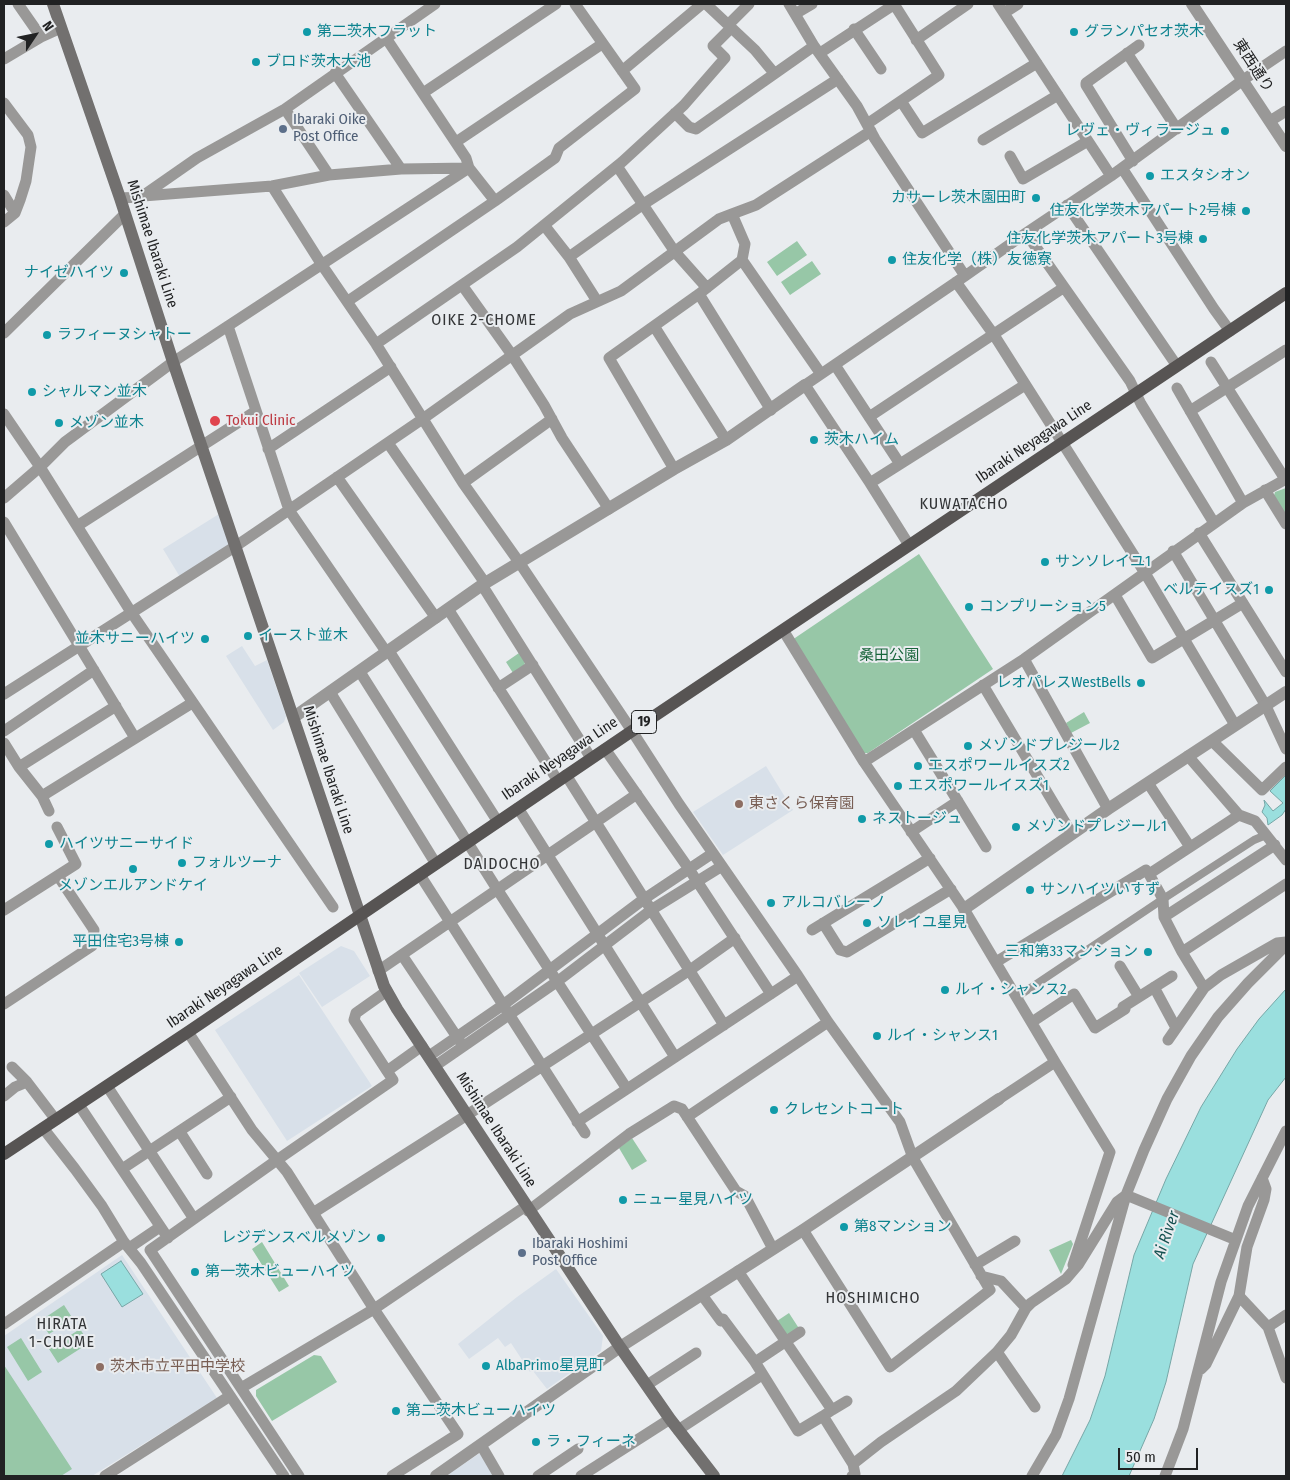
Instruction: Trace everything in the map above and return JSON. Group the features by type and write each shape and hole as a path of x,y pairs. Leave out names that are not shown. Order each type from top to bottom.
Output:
{"main road":[{"name":"Mishimae Ibaraki Line","path":"53,4 120,198 173,362 378,971 397,1009 468,1115 527,1209 670,1419 714,1476"},
{"name":"Ibaraki Neyagawa Line","path":"4,1154 188,1032 604,749 1286,293"}],"street":[{"path":"18,4 41,37"},
{"path":"141,197 197,158 285,108 436,4"},
{"path":"423,93 556,4"},
{"path":"348,302 555,158 559,148 635,89 575,4"},
{"path":"622,71 702,4"},
{"path":"706,4 755,50 774,73"},
{"path":"376,344 517,247 617,166 675,113 725,58 713,46 749,4"},
{"path":"789,4 817,49 857,106 994,335 1145,573 1236,725"},
{"path":"795,14 812,4"},
{"path":"4,694 236,546 424,418 570,314 621,291 719,219 756,205 939,76 894,4 854,29 774,73 696,129 689,127 675,113"},
{"path":"916,40 968,4"},
{"path":"1018,4 1001,8 1112,176"},
{"name":"東西通り","path":"1192,4 1286,146"},
{"path":"4,58 61,28"},
{"path":"854,29 881,69"},
{"path":"386,38 456,142 466,158 469,168 495,201"},
{"path":"456,142 602,44"},
{"path":"1133,160 1086,85 1086,82 1139,45"},
{"path":"294,717 484,584 674,469 726,440 771,410 1026,233 1112,176 1176,128 1286,51"},
{"path":"1127,53 1176,128"},
{"path":"901,101 922,133 1037,63"},
{"path":"335,73 401,168"},
{"path":"569,257 642,205 838,79"},
{"path":"983,140 1058,95"},
{"path":"4,103 28,135 31,147 26,181 15,212 4,222"},
{"path":"285,108 329,174"},
{"path":"1270,121 1286,111"},
{"path":"1010,156 1023,179 1088,141"},
{"path":"617,166 642,205 703,291 771,410"},
{"path":"120,198 272,186 329,174 401,168 469,168"},
{"path":"4,498 40,468 65,442 173,362 469,168"},
{"path":"1122,168 1230,331"},
{"path":"272,186 424,418 463,483 519,562 679,804 828,1022 900,1122 913,1158 990,1290 890,1367 803,1230"},
{"path":"4,195 15,212"},
{"path":"1067,205 1177,366"},
{"path":"4,333 125,214"},
{"path":"674,469 609,358 703,291 742,260 745,244 732,214"},
{"path":"544,225 569,257 597,301"},
{"path":"1026,233 1063,288 1130,380 1136,394 1214,523"},
{"path":"742,260 821,374"},
{"path":"462,286 512,355 562,438 609,509"},
{"path":"869,417 1063,288"},
{"path":"228,326 289,510 388,652 498,822"},
{"path":"654,326 726,440"},
{"path":"1190,411 1286,350"},
{"path":"864,762 1024,659 1115,595 1198,533 1243,503 1285,479 1211,362"},
{"path":"835,365 900,464"},
{"path":"268,449 391,367"},
{"path":"805,385 870,482 909,545"},
{"path":"870,482 1025,385"},
{"path":"1177,388 1243,503"},
{"path":"77,526 256,411"},
{"path":"4,414 131,612 333,908"},
{"path":"463,483 552,419"},
{"path":"388,442 484,584 591,758"},
{"path":"337,477 436,618"},
{"path":"1265,490 1286,524"},
{"path":"4,522 135,738"},
{"path":"1198,533 1286,672"},
{"path":"1173,551 1266,706 1286,749"},
{"path":"1115,595 1152,658 1243,603"},
{"path":"448,609 498,688 596,822 724,1025"},
{"path":"783,630 864,762 964,909 1110,1152 1071,1274"},
{"path":"1024,659 1108,809"},
{"path":"498,688 533,666"},
{"path":"4,731 94,670"},
{"path":"360,672 497,889 627,1089"},
{"path":"983,685 1072,834"},
{"path":"330,692 436,864"},
{"path":"964,909 1108,809 1286,692"},
{"path":"42,796 192,702"},
{"path":"19,767 116,706"},
{"path":"914,730 986,847"},
{"path":"1212,741 1262,790 1286,767"},
{"path":"4,744 42,796 48,811"},
{"path":"604,749 698,881 771,994"},
{"path":"1188,756 1239,815 1255,821 1286,860"},
{"path":"1148,783 1190,847"},
{"path":"378,971 637,794"},
{"path":"911,832 958,801"},
{"path":"518,808 675,1057"},
{"path":"1149,874 1239,815"},
{"path":"4,910 76,864 58,827"},
{"path":"1017,997 1163,899 1254,840 1266,835"},
{"path":"1164,917 1275,844"},
{"path":"387,1070 429,1056 460,1042 506,1010 558,981 644,899 713,853"},
{"path":"812,930 930,858"},
{"path":"506,1010 551,970 722,866"},
{"path":"996,962 1146,870 1163,899 1164,917 1204,988"},
{"path":"420,874 585,1133"},
{"path":"4,1004 92,946 94,930 58,876"},
{"path":"1182,952 1286,884"},
{"path":"823,923 840,950 847,952 951,889"},
{"path":"313,1213 468,1115 690,970 735,938"},
{"path":"1168,1040 1204,988 1221,975 1277,943 1286,944"},
{"path":"1032,1476 1056,1435 1069,1399 1128,1196 1144,1150 1163,1108 1191,1056 1218,1017 1286,944"},
{"path":"402,955 460,1042"},
{"path":"1120,966 1139,997"},
{"path":"578,1122 798,976"},
{"path":"1032,1022 1074,994 1095,1028 1172,976"},
{"path":"1154,987 1176,1028"},
{"path":"299,1476 150,1250 393,1080 354,1020 356,1013 387,991"},
{"path":"687,1117 828,1022"},
{"path":"188,1032 252,1130 287,1172 374,1309 458,1434 392,1476"},
{"path":"436,1476 620,1347 913,1158 1055,1062"},
{"path":"12,1067 27,1082 56,1120"},
{"path":"4,1096 14,1087 27,1082"},
{"path":"107,1086 194,1219"},
{"path":"122,1169 231,1097"},
{"path":"78,1105 168,1238"},
{"path":"241,1388 374,1309 527,1209 629,1134 674,1106 682,1109 736,1191 745,1196 773,1249"},
{"path":"43,1128 102,1206 284,1476"},
{"path":"1165,1476 1183,1429 1233,1238 1286,1131"},
{"path":"180,1132 207,1174"},
{"path":"1197,1374 1206,1364 1239,1296 1247,1247 1266,1190 1262,1178"},
{"path":"1128,1196 1233,1238"},
{"path":"854,1464 881,1442 956,1391 997,1352 1011,1335 1026,1308 1039,1296 1071,1274 1117,1202 1128,1196"},
{"path":"4,1324 127,1245 160,1227"},
{"path":"975,1265 1015,1241"},
{"path":"738,1271 785,1342 827,1413 854,1464 855,1474 852,1476"},
{"path":"981,1276 1001,1281 1026,1308"},
{"path":"702,1295 721,1321 724,1320 755,1362 798,1431 847,1401"},
{"path":"1239,1296 1268,1327 1286,1378"},
{"path":"1268,1327 1286,1314"},
{"path":"755,1362 800,1332"},
{"path":"997,1352 1035,1407"},
{"path":"647,1386 696,1353"},
{"path":"678,1430 762,1375"},
{"path":"105,1476 230,1396"},
{"path":"581,1476 670,1419"},
{"path":"481,1445 499,1476"},
{"path":"538,1476 578,1449"}],"shaded area":[{"path":"219,514 230,546 180,577 163,549"},
{"path":"242,646 255,666 267,660 286,716 284,722 273,730 226,656"},
{"path":"766,766 793,810 723,855 693,812"},
{"path":"341,946 354,951 370,976 322,1007 299,973"},
{"path":"299,975 372,1086 287,1141 215,1030"},
{"name":"茨木市立平田中学校","path":"122,1255 217,1398 92,1476 4,1476 4,1336"},
{"path":"556,1269 603,1336 601,1351 547,1389 533,1371 530,1372 511,1343 505,1347 498,1338 469,1359 458,1344"},
{"path":"480,1453 493,1476 446,1476"}],"green space":[{"path":"797,241 807,255 777,276 767,262"},
{"path":"812,261 821,274 790,295 781,282"},
{"path":"1286,488 1286,520 1273,499 1275,492"},
{"name":"桑田公園","path":"919,554 993,669 868,753 864,753 792,640"},
{"path":"519,653 525,662 524,667 513,673 506,662"},
{"path":"1084,712 1090,723 1071,733 1066,723"},
{"path":"632,1138 647,1161 632,1170 619,1148"},
{"path":"1071,1240 1073,1244 1061,1274 1049,1250"},
{"path":"262,1242 289,1286 279,1292 252,1249"},
{"path":"64,1305 73,1319 49,1334 40,1321"},
{"path":"789,1313 800,1330 786,1335 777,1321"},
{"path":"80,1329 89,1343 58,1363 49,1349"},
{"path":"21,1338 42,1372 28,1381 7,1347"},
{"path":"314,1355 321,1356 337,1382 272,1421 256,1396 256,1390"},
{"path":"4,1365 72,1469 61,1476 4,1476"}],"water":[{"path":"1286,775 1286,809 1282,815 1268,825 1267,818 1262,812 1265,805 1264,800 1273,811 1283,803 1270,791"},
{"name":"Ai River","path":"1286,989 1286,1077 1268,1100 1193,1264 1166,1382 1154,1419 1129,1476 1062,1476 1090,1420 1105,1376 1134,1255 1166,1179 1201,1107 1237,1049 1259,1019"},
{"path":"121,1261 143,1294 122,1307 101,1274"}],"place":[{"name":"第二茨木フラット","path":"307,32"},
{"name":"グランパセオ茨木","path":"1074,32"},
{"name":"ブロド茨木大池","path":"256,62"},
{"name":"Ibaraki Oike Post Office","path":"283,129"},
{"name":"レヴェ・ヴィラージュ","path":"1225,131"},
{"name":"エスタシオン","path":"1150,176"},
{"name":"カサーレ茨木園田町","path":"1036,198"},
{"name":"住友化学茨木アパート2号棟","path":"1246,211"},
{"name":"住友化学茨木アパート3号棟","path":"1203,239"},
{"name":"住友化学（株）友徳寮","path":"892,260"},
{"name":"ナイゼハイツ","path":"124,273"},
{"name":"ラフィーヌシャトー","path":"47,335"},
{"name":"シャルマン並木","path":"32,392"},
{"name":"Tokui Clinic","path":"215,421"},
{"name":"メゾン並木","path":"59,423"},
{"name":"茨木ハイム","path":"814,440"},
{"name":"サンソレイユ1","path":"1045,562"},
{"name":"ベルテイスズ1","path":"1269,590"},
{"name":"コンプリーション5","path":"969,607"},
{"name":"イースト並木","path":"248,636"},
{"name":"並木サニーハイツ","path":"205,639"},
{"name":"レオパレスWestBells","path":"1141,683"},
{"name":"メゾンドプレジール2","path":"968,746"},
{"name":"エスポワールイスズ2","path":"918,766"},
{"name":"エスポワールイスズ1","path":"898,786"},
{"name":"東さくら保育園","path":"739,804"},
{"name":"ネストージュ","path":"862,819"},
{"name":"メゾンドプレジール1","path":"1016,827"},
{"name":"ハイツサニーサイド","path":"49,844"},
{"name":"フォルツーナ","path":"182,863"},
{"name":"メゾンエルアンドケイ","path":"133,869"},
{"name":"サンハイツいすず","path":"1030,890"},
{"name":"アルコバレーノ","path":"771,903"},
{"name":"ソレイユ星見","path":"867,923"},
{"name":"平田住宅3号棟","path":"179,942"},
{"name":"三和第33マンション","path":"1148,952"},
{"name":"ルイ・シャンス2","path":"945,990"},
{"name":"ルイ・シャンス1","path":"877,1036"},
{"name":"クレセントコート","path":"774,1110"},
{"name":"ニュー星見ハイツ","path":"623,1200"},
{"name":"第8マンション","path":"844,1227"},
{"name":"レジデンスベルメゾン","path":"381,1238"},
{"name":"Ibaraki Hoshimi Post Office","path":"522,1253"},
{"name":"第一茨木ビューハイツ","path":"195,1272"},
{"name":"AlbaPrimo星見町","path":"486,1366"},
{"name":"茨木市立平田中学校","path":"100,1367"},
{"name":"第二茨木ビューハイツ","path":"396,1411"},
{"name":"ラ・フィーネ","path":"536,1442"}],"district":[{"name":"OIKE 2-CHOME","path":"484,321"},
{"name":"KUWATACHO","path":"964,505"},
{"name":"DAIDOCHO","path":"502,865"},
{"name":"HOSHIMICHO","path":"873,1299"},
{"name":"HIRATA 1-CHOME","path":"62,1334"}]}
